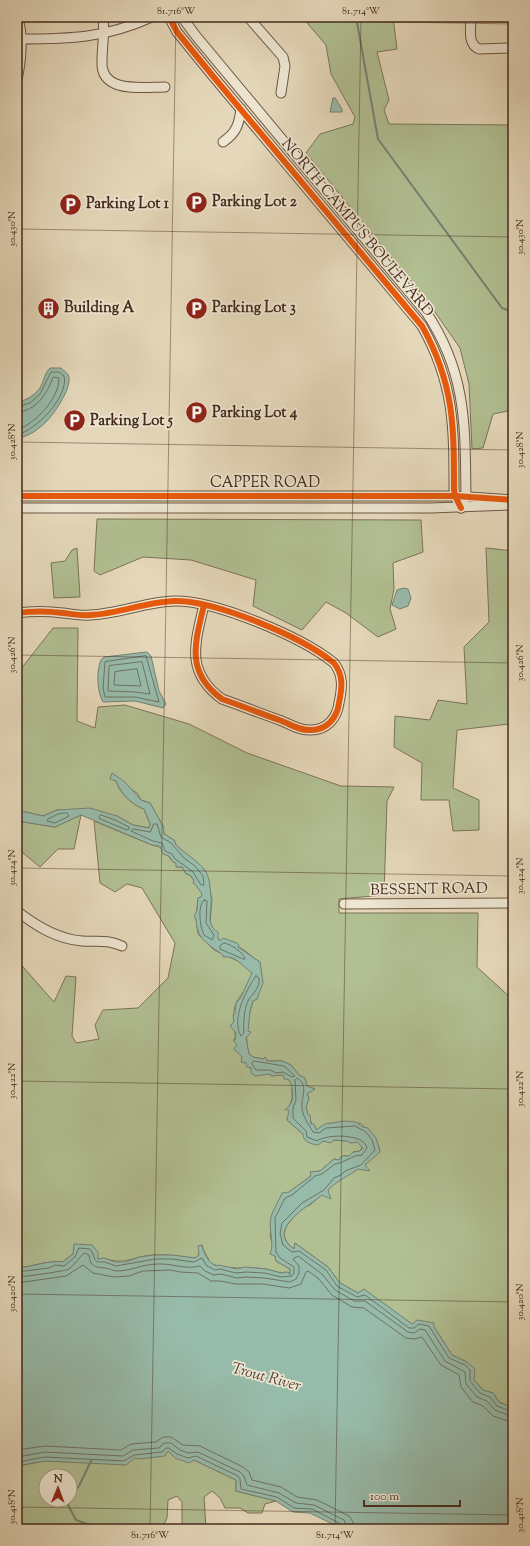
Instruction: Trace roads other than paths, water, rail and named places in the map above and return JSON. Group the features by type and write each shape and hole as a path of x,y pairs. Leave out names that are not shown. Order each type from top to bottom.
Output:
{"street":[{"path":"17,17 20,39 20,62 17,79"},
{"path":"103,17 104,35 102,71 111,82 124,87 165,87"},
{"path":"20,39 81,38 104,35 152,17"},
{"name":"NORTH CAMPUS BOULEVARD","path":"169,17 177,32 422,326 441,364 452,410 455,496 461,508"},
{"name":"NORTH CAMPUS BOULEVARD","path":"182,17 196,36 371,244 426,312 446,346 452,361 460,391 465,420 466,496 461,508"},
{"path":"248,17 283,57 285,66 281,93"},
{"path":"471,17 471,41 475,47 513,48"},
{"path":"223,142 232,136 239,126 241,109"},
{"path":"362,253 371,244"},
{"path":"441,364 452,361"},
{"name":"CAPPER ROAD","path":"17,496 466,496 513,500"},
{"name":"CAPPER ROAD","path":"17,508 461,508 513,505"},
{"path":"17,613 44,611 90,615 172,601 204,605 231,613 280,632 334,663 339,669 342,683 338,711 334,719 318,730 303,729 222,699 213,693 200,676 195,656 196,640 204,605"},
{"name":"BESSENT ROAD","path":"344,904 513,903"},
{"path":"17,911 35,924 56,935 82,941 109,940 122,946"}],"water":[{"path":"333,98 335,98 342,109 342,112 330,112"},
{"path":"50,368 61,368 67,373 69,383 67,390 59,405 44,424 32,433 17,439 17,404 35,394 40,388 46,373"},
{"path":"403,588 408,589 411,598 408,606 400,609 392,605 397,590"},
{"path":"147,652 151,656 159,691 166,704 163,708 135,701 103,702 99,693 98,681 98,670 101,660 104,657"},
{"name":"Trout River","path":"112,773 125,782 141,800 150,803 163,826 164,834 174,840 176,845 205,870 209,879 211,896 211,925 218,932 218,938 220,941 223,938 237,943 239,945 238,947 260,962 263,983 257,999 253,1001 250,1011 248,1031 251,1032 246,1038 249,1054 253,1057 263,1059 265,1057 267,1061 282,1061 291,1065 299,1075 305,1078 307,1086 315,1089 307,1094 309,1098 306,1107 308,1115 310,1115 311,1124 314,1124 316,1130 325,1124 344,1121 356,1122 363,1127 368,1128 376,1138 380,1152 365,1165 370,1171 358,1169 328,1190 331,1199 322,1195 299,1212 286,1226 284,1234 286,1241 294,1249 295,1243 328,1267 340,1283 358,1293 364,1289 412,1324 417,1320 434,1323 434,1327 452,1355 467,1362 475,1369 474,1380 483,1390 493,1393 499,1402 513,1408 513,1529 343,1529 310,1513 293,1512 276,1501 236,1491 236,1480 194,1460 189,1463 175,1458 168,1451 165,1456 140,1459 135,1458 126,1465 45,1461 17,1466 17,1268 52,1262 63,1262 73,1254 74,1244 92,1245 98,1252 98,1259 104,1258 115,1262 126,1262 139,1257 154,1255 173,1255 195,1258 199,1255 198,1246 202,1245 211,1263 216,1266 218,1265 237,1269 245,1267 266,1269 281,1273 288,1272 290,1275 290,1269 276,1261 275,1256 270,1254 272,1245 270,1222 273,1211 282,1193 289,1192 311,1176 310,1172 320,1171 334,1159 339,1160 342,1156 349,1156 353,1152 360,1151 363,1148 357,1142 351,1143 347,1141 334,1140 331,1143 323,1141 318,1145 308,1142 304,1139 303,1134 287,1120 289,1110 285,1110 289,1107 293,1096 290,1081 288,1079 284,1079 283,1075 271,1076 270,1074 255,1076 251,1073 251,1068 247,1067 246,1063 241,1062 242,1057 234,1049 237,1045 233,1040 235,1040 236,1033 230,1026 234,1022 233,1015 235,1014 236,1003 240,999 252,973 236,960 223,957 223,955 208,944 201,936 198,931 196,918 194,917 197,910 198,898 201,897 202,894 193,883 194,880 190,875 186,874 182,867 176,867 176,863 173,862 169,856 163,854 160,846 152,845 81,815 55,827 17,821 17,810 43,816 57,810 90,808 117,816 133,825 149,828 150,824 144,809 131,802 124,795 116,781 110,779"}],"waterway":[{"path":"356,17 378,139 502,308 513,312"},
{"path":"78,1487 91,1461"},
{"path":"70,1508 76,1520 90,1525 92,1529"}],"place":[{"name":"Parking Lot 2","path":"196,202"},
{"name":"Parking Lot 1","path":"70,204"},
{"name":"Building A","path":"49,308"},
{"name":"Parking Lot 3","path":"196,308"},
{"name":"Parking Lot 4","path":"197,413"},
{"name":"Parking Lot 5","path":"74,421"}]}
